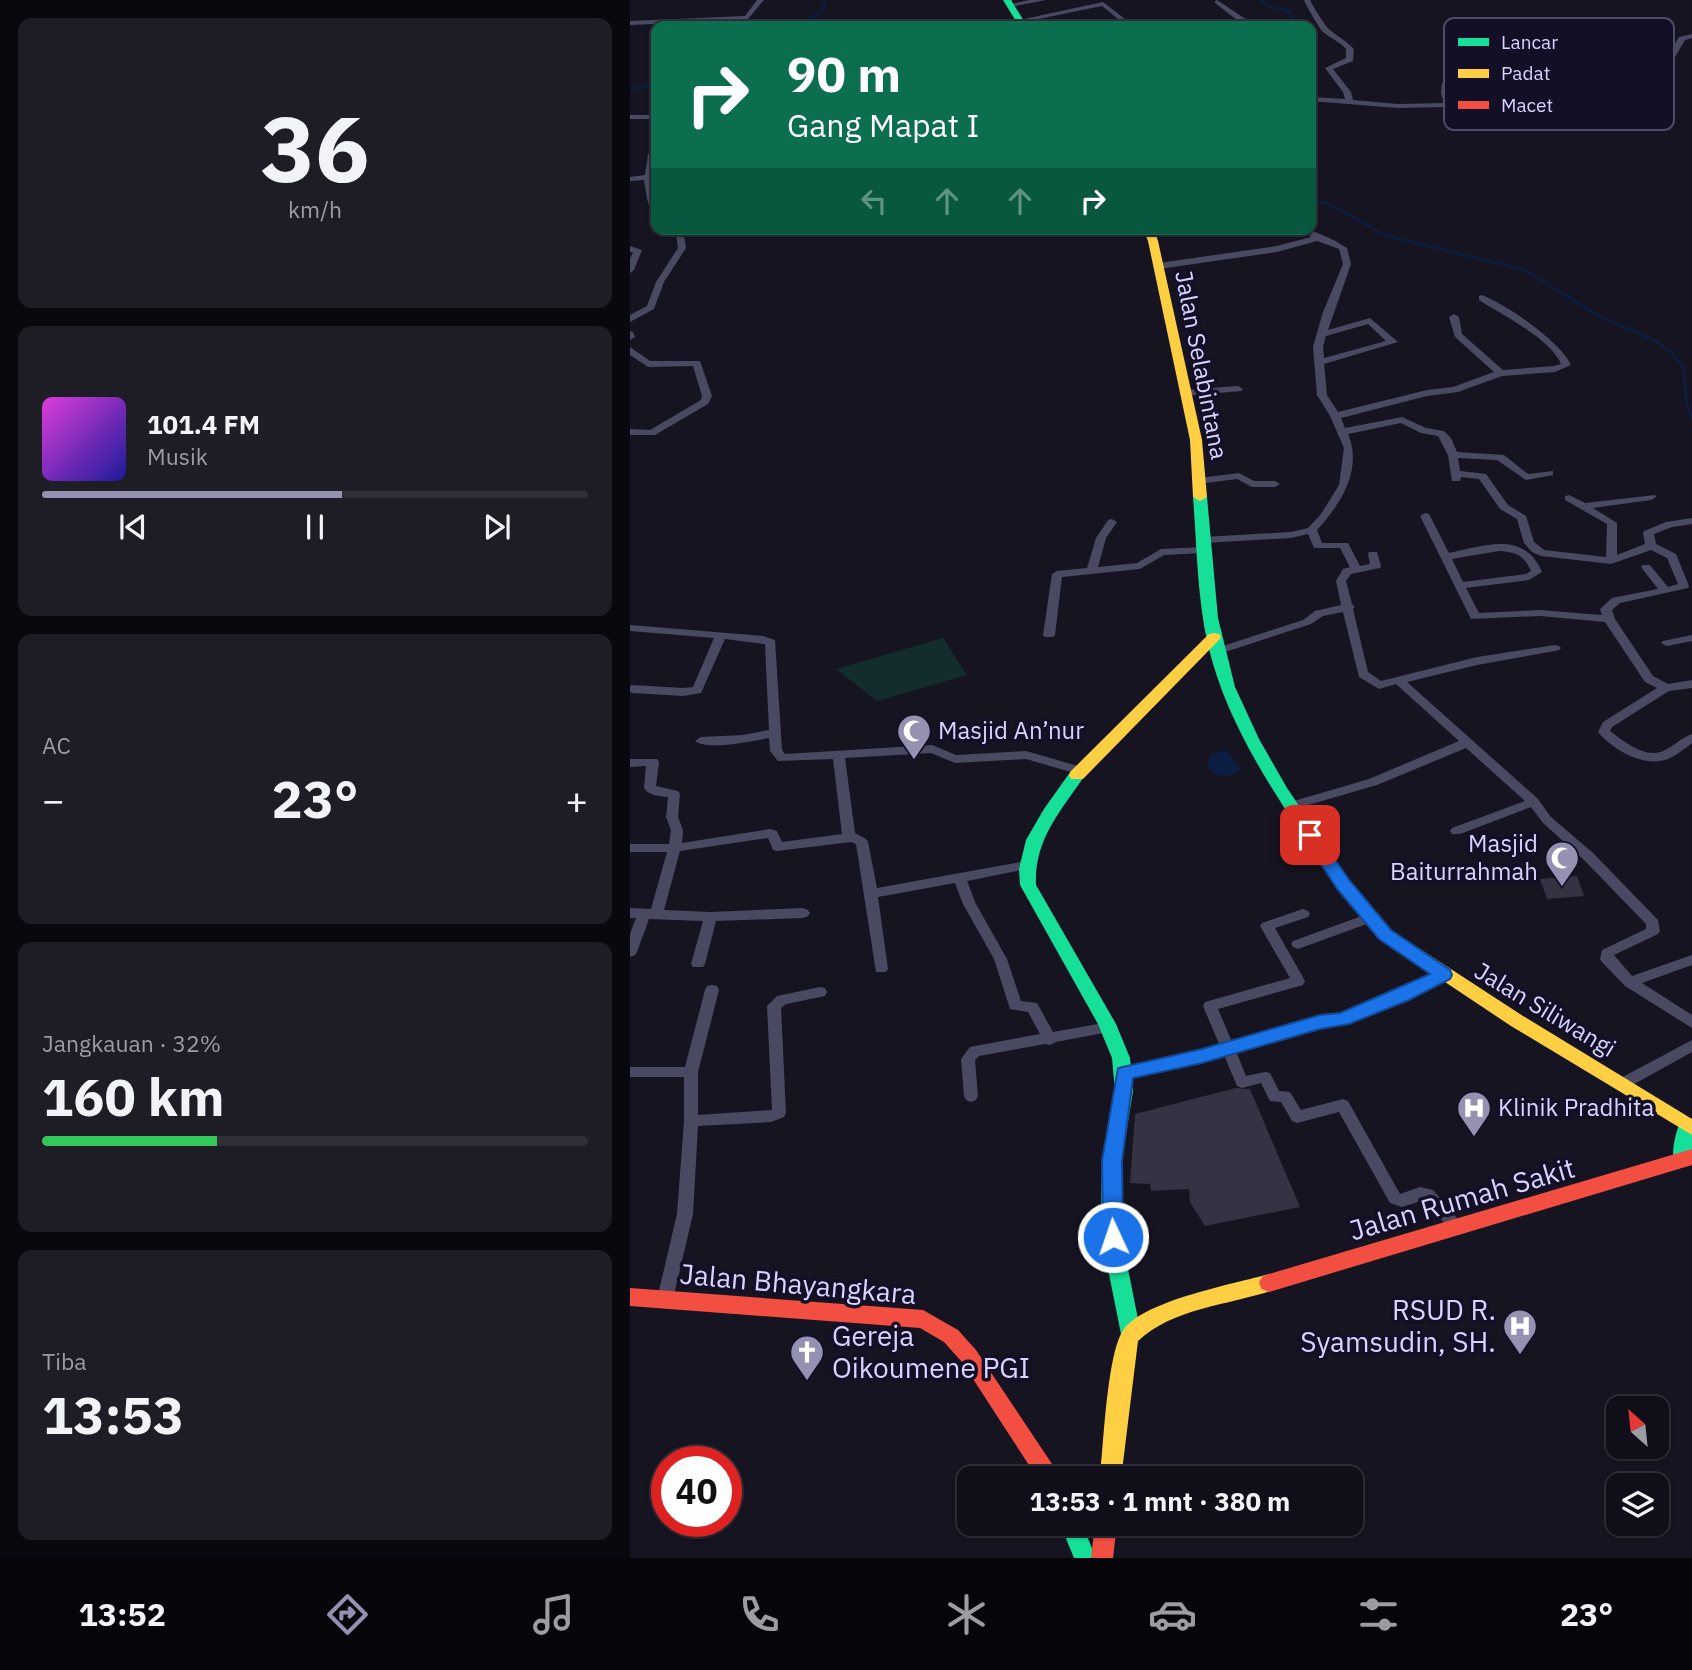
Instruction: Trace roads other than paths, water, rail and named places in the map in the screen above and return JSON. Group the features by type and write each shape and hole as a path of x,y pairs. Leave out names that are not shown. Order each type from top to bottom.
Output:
{"main road":[{"path":"1009,2 1020,21"},
{"name":"Jalan Selabintana","path":"1150,235 1159,266 1196,440 1204,545 1216,644"},
{"path":"1109,1466 1121,1373 1131,1334 1115,1257 1111,1217 1112,1161 1124,1073 1121,1055 1109,1027 1028,885 1026,865 1049,814 1081,771 1186,666 1216,644"},
{"name":"Jalan Siliwangi","path":"1216,644 1222,668 1244,724 1291,806 1370,918 1385,934 1443,975 1690,1127"},
{"path":"1186,666 1222,668"},
{"path":"1687,1158 1690,1127"},
{"name":"Jalan Rumah Sakit","path":"1131,1334 1147,1321 1168,1312 1458,1229 1643,1174 1687,1158"},
{"name":"Jalan Bhayangkara","path":"630,1297 923,1319 951,1336 969,1356 1042,1466"},
{"path":"1076,1536 1085,1558"},
{"path":"1102,1558 1105,1536"}],"street":[{"path":"677,21 747,18 761,0"},
{"path":"1009,2 1043,0"},
{"path":"1029,21 1117,0"},
{"path":"1307,0 1308,5 1322,19 1323,28 1350,49 1350,59 1329,68 1347,92 1349,102"},
{"path":"1217,2 1242,21"},
{"path":"1103,4 1123,21"},
{"path":"1080,9 1094,21"},
{"path":"630,23 651,22"},
{"path":"1674,50 1682,39 1692,36"},
{"path":"1316,99 1407,106 1444,104"},
{"path":"630,117 651,117"},
{"path":"651,167 651,201"},
{"path":"630,178 650,177"},
{"path":"630,319 651,307 660,282 681,248 680,235"},
{"path":"1049,635 1057,574 1140,566 1161,552 1291,535 1312,530 1325,516 1344,485 1349,448 1322,395 1318,347 1347,264 1343,248 1313,235"},
{"path":"1159,266 1277,248 1318,238"},
{"path":"630,249 638,250 630,270"},
{"path":"1335,416 1427,393 1455,390 1501,373 1555,369 1567,364 1563,355 1550,345 1482,299"},
{"path":"1454,317 1458,335 1501,373"},
{"path":"1319,362 1393,342 1370,321 1322,334"},
{"path":"630,350 648,364 697,363 707,396 697,408 652,433 630,432"},
{"path":"1186,393 1238,389"},
{"path":"1342,432 1406,421 1424,431 1442,434 1453,455 1456,477 1482,475 1504,507 1522,518 1526,539 1535,550 1550,555 1611,561 1651,546 1673,557 1674,566 1684,586 1616,600 1606,609 1609,619 1650,679 1666,688"},
{"path":"1453,455 1500,457 1528,477 1549,472"},
{"path":"1199,481 1239,476 1252,484 1275,484"},
{"path":"1583,506 1651,497"},
{"path":"1569,498 1612,523 1611,561"},
{"path":"1425,516 1472,614 1479,618 1540,613 1609,619"},
{"path":"1651,546 1648,533 1670,524 1692,521"},
{"path":"1092,570 1101,538 1112,522"},
{"path":"1312,530 1318,546 1345,545 1356,568"},
{"path":"1446,557 1513,547 1528,555 1537,568 1537,572 1529,577 1459,586"},
{"path":"1373,554 1376,566 1356,568 1347,571 1342,577 1363,674 1379,685 1461,664 1555,648"},
{"path":"1646,567 1665,591"},
{"path":"1216,644 1297,626 1319,613 1349,607"},
{"path":"630,628 720,638 763,639 771,642 776,751 782,758 926,749 938,750 955,759 1026,755 1081,771"},
{"path":"632,690 697,690 720,638"},
{"path":"1667,643 1692,638"},
{"path":"1635,705 1650,679"},
{"path":"1399,681 1534,802 1547,820 1588,856 1655,926 1653,931 1644,937 1607,953 1607,959 1630,982 1692,1023"},
{"path":"1692,684 1666,688 1635,705 1607,725 1604,732 1646,757 1654,758 1664,756 1692,738"},
{"path":"701,741 743,739 776,733"},
{"path":"1291,806 1373,782 1466,743"},
{"path":"838,754 849,837"},
{"path":"630,763 653,762 650,788 657,792 674,793 672,817 677,830 675,848 644,913 630,952"},
{"path":"1456,831 1534,802"},
{"path":"630,848 675,848 770,833 773,834 777,847 859,838 871,894 881,969"},
{"path":"871,894 1026,865"},
{"path":"959,876 971,912 992,943 1014,992 1015,1005 1032,1007 1050,1040"},
{"path":"644,913 711,916 803,913"},
{"path":"1303,914 1267,926 1298,981 1210,1006 1242,1082 1265,1077 1275,1097 1285,1096 1297,1117 1343,1105 1395,1199 1402,1201 1420,1193 1428,1194 1458,1229"},
{"path":"698,964 711,916"},
{"path":"1297,944 1370,918"},
{"path":"1630,982 1692,960"},
{"path":"1124,1073 1320,1022 1342,1020 1443,975"},
{"path":"665,1299 685,1214 691,1072 698,1035 708,1018 712,990"},
{"path":"691,1121 771,1116 779,1113 774,1006 782,1000 820,992"},
{"path":"971,1096 968,1059 975,1051 1050,1040 1109,1027"},
{"path":"1622,1084 1692,1045"},
{"path":"630,1072 691,1072"}],"water":[{"path":"1227,750 1241,770 1224,776 1207,768 1210,754"}],"waterway":[{"path":"806,21 823,10 825,0"},
{"path":"1261,0 1270,7 1289,11 1295,21"},
{"path":"630,89 651,85"},
{"path":"1316,202 1329,204 1385,235 1525,270 1597,315 1656,341 1671,352 1684,369 1686,400 1692,420"}],"place":[{"name":"Masjid An’nur","path":"914,761"},
{"name":"Masjid Baiturrahmah","path":"1562,888"},
{"name":"Klinik Pradhita","path":"1474,1138"},
{"name":"RSUD R. Syamsudin, SH.","path":"1520,1356"},
{"name":"Gereja Oikoumene PGI","path":"807,1382"}]}
